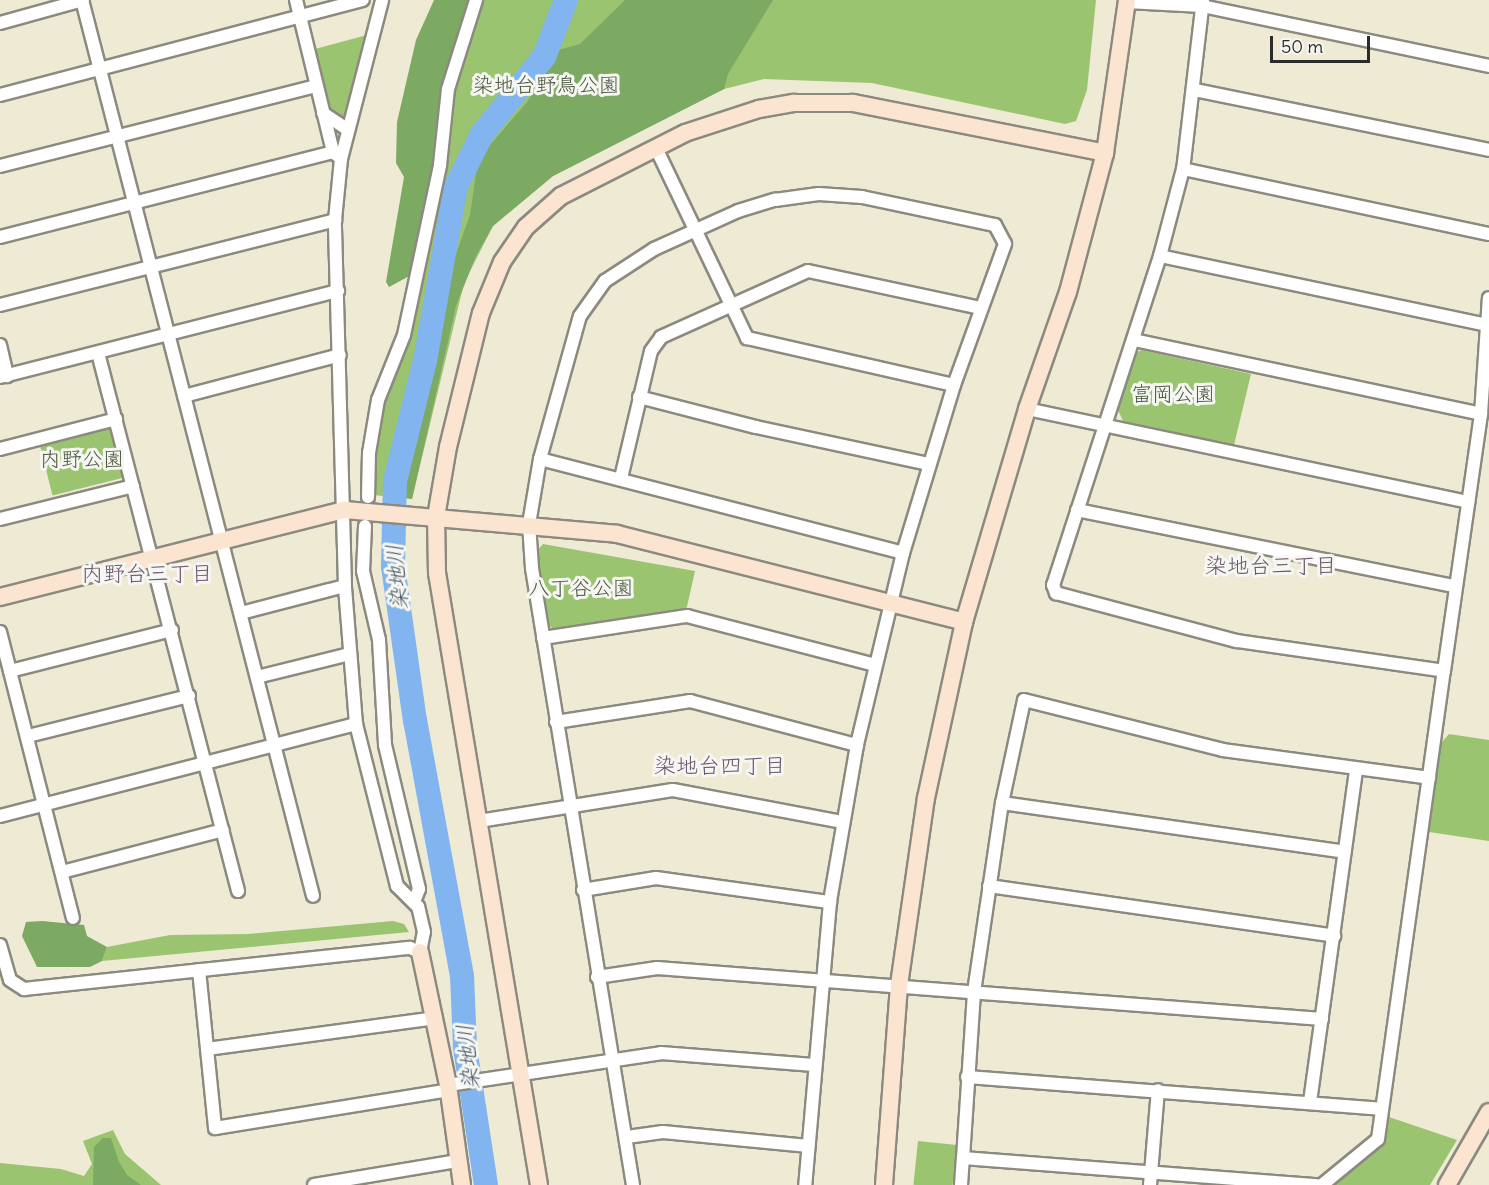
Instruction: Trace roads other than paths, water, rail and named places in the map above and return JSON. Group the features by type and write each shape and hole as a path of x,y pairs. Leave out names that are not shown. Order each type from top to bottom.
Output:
{"street":[{"path":"0,23 83,0 133,203 313,896"},
{"path":"296,0 323,113 337,155 335,220 345,586 356,724 397,886 414,902 424,932 420,952 452,1086 462,1185"},
{"path":"0,95 363,0"},
{"path":"337,155 348,130 382,0"},
{"path":"371,504 369,453 378,400 404,335 440,165 448,89 476,0"},
{"path":"884,1185 899,986 926,798 964,621 1028,409 1068,292 1105,153 1127,1 1203,3 1489,66"},
{"path":"1203,3 1195,90 1183,169 1160,256 1134,340 1104,425 1053,585 1059,595 1237,641 1443,671"},
{"path":"0,166 316,86"},
{"path":"1195,90 1489,150"},
{"path":"538,1185 437,573 436,517 481,313 508,252 526,227 561,196 656,148 708,125 759,109 827,102 875,106 1105,153"},
{"path":"323,113 348,130"},
{"path":"656,148 730,305 751,341 954,385"},
{"path":"0,237 337,155"},
{"path":"1183,169 1489,234"},
{"path":"633,1185 627,1137 597,977 543,638 529,524 540,459 580,316 589,299 616,270 695,230 755,205 819,194 862,197 995,225 1005,244 954,385 929,464 888,603 874,664 857,745 830,902 805,1185"},
{"path":"0,305 335,220"},
{"path":"1160,256 1488,325"},
{"path":"621,478 639,397 657,340 730,305 808,270 981,308"},
{"path":"0,345 3,376 338,291"},
{"path":"963,1158 1151,1179 1319,1185 1378,1138 1481,414 1489,298"},
{"path":"1134,340 1481,414"},
{"path":"99,353 238,891"},
{"path":"184,396 340,355"},
{"path":"639,397 756,428 929,464"},
{"path":"1028,409 1468,502"},
{"path":"0,449 116,419"},
{"path":"540,459 621,478 903,553"},
{"path":"0,519 133,486"},
{"path":"0,597 221,538 371,504 408,514 617,534 964,621"},
{"path":"1077,510 1455,586"},
{"path":"365,526 363,571 380,640 385,746 419,889 414,902"},
{"path":"241,613 345,586"},
{"path":"543,638 687,616 874,664"},
{"path":"10,671 172,630"},
{"path":"0,632 73,918"},
{"path":"257,677 350,654"},
{"path":"28,736 189,696"},
{"path":"556,722 690,700 857,745"},
{"path":"961,1185 974,992 1002,803 1024,700 1223,750 1356,770 1429,778"},
{"path":"0,816 356,724"},
{"path":"1310,1102 1356,770"},
{"path":"479,821 673,790 843,822"},
{"path":"1002,803 1345,852"},
{"path":"62,872 223,830"},
{"path":"583,890 656,878 830,902"},
{"path":"989,886 1334,936"},
{"path":"0,945 10,980 24,989 410,948 420,952"},
{"path":"597,977 657,968 1322,1019"},
{"path":"199,970 215,1128 520,1074 666,1053 814,1065"},
{"path":"207,1049 436,1018"},
{"path":"967,1077 1381,1108"},
{"path":"1151,1179 1158,1090"},
{"path":"1447,1185 1489,1112"},
{"path":"627,1137 663,1132 808,1146"},
{"path":"314,1185 458,1161"}],"waterway":[{"name":"染地川","path":"486,1185 465,1047 462,976 415,721 393,567 395,481 425,361 456,186 482,134 544,57 566,0"}],"district":[{"name":"染地台三丁目","path":"1271,566"},
{"name":"内野台三丁目","path":"147,574"},
{"name":"染地台四丁目","path":"720,766"}],"park label":[{"name":"染地台野鳥公園","path":"546,85"},
{"name":"富岡公園","path":"1173,394"},
{"name":"内野公園","path":"82,459"},
{"name":"八丁谷公園","path":"581,588"}]}
